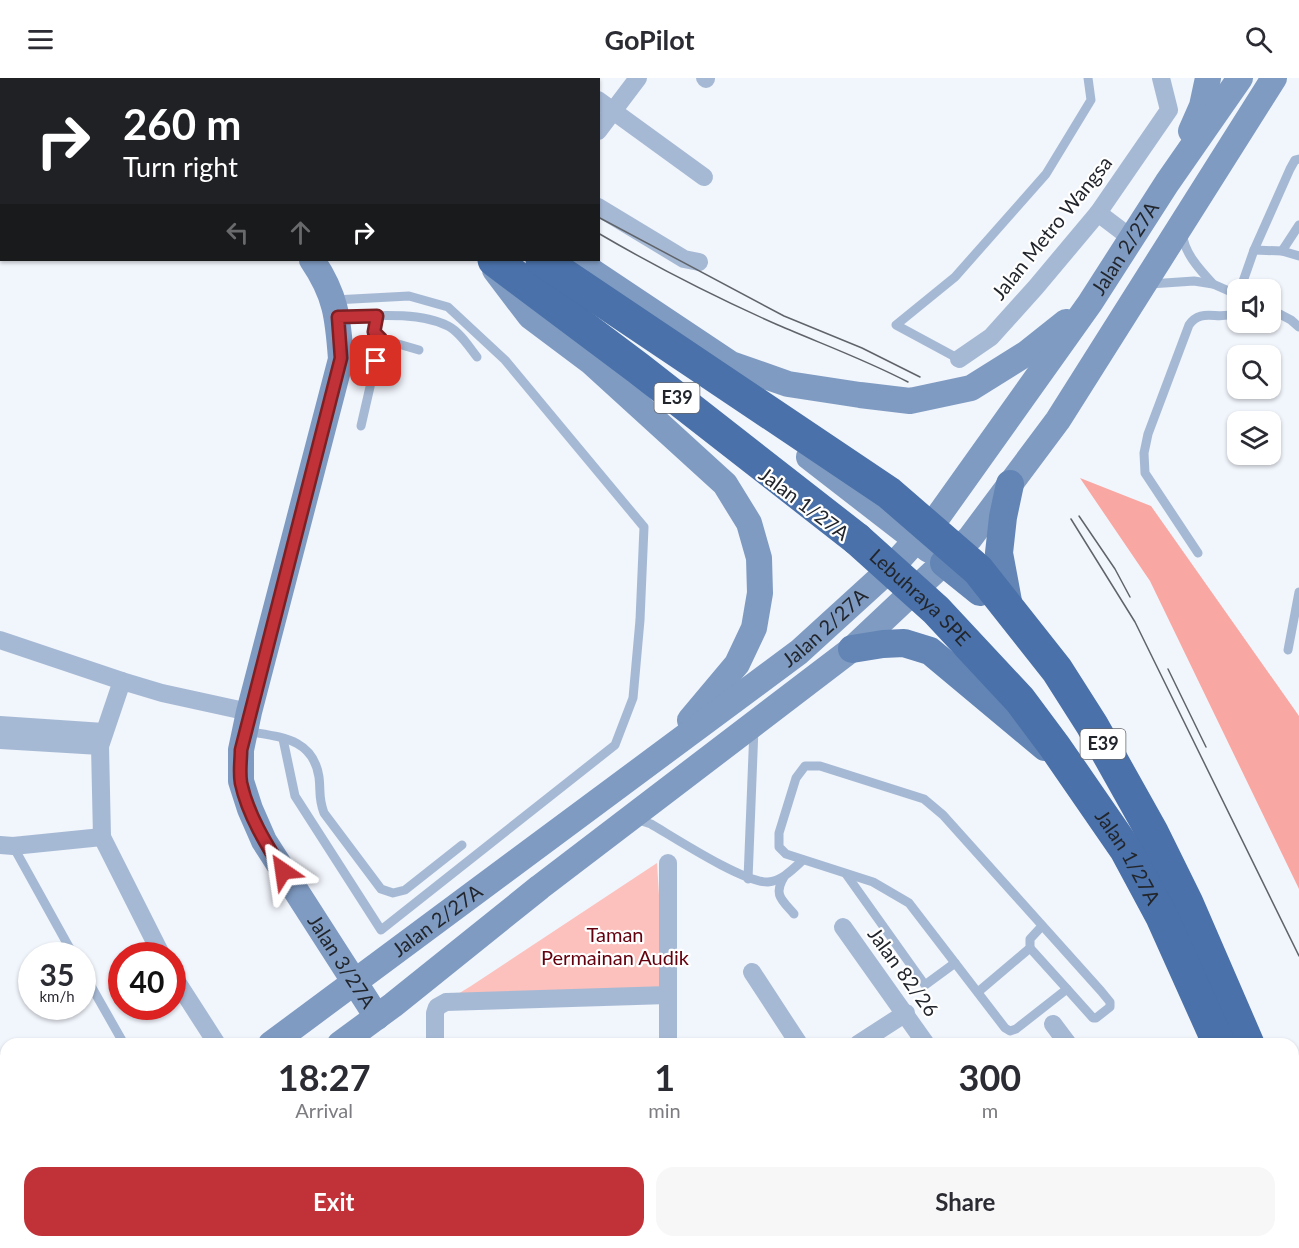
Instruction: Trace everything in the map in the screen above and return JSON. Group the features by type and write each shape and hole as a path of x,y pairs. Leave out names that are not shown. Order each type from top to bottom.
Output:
{"highway":[{"name":"E39","path":"543,261 889,493 978,570 1057,670 1092,726 1152,832 1187,903 1245,1038"},
{"name":"Lebuhraya SPE","path":"490,263 638,368 857,539 936,610 1012,692 1055,747 1126,850 1162,917 1216,1038"}],"main road":[{"path":"1167,183 1202,106 1209,78"},
{"name":"Jalan 2/27A","path":"279,1038 799,652 889,570 939,514 1090,303 1167,183 1240,78"},
{"name":"Jalan 2/27A","path":"346,1038 374,1012 438,968 631,817 852,649 970,538 1058,420 1274,78"},
{"name":"Jalan 3/27A","path":"312,261 336,309 341,358 247,722 241,750 241,782 264,841 374,1012"},
{"name":"Jalan 1/27A","path":"564,261 1011,617 1066,670 1130,766 1220,950 1257,1038"},
{"path":"576,261 731,364 788,384 910,401 971,388 1026,353 1090,303"},
{"path":"490,263 530,316 590,361 725,484 749,523 759,558 760,593 754,628 737,664 667,749"},
{"name":"Jalan 1/27A","path":"490,263 889,570 1023,690 1100,793 1136,862 1209,1038"},
{"path":"1010,484 999,553 1011,617"},
{"path":"859,546 879,541 884,537 888,518"},
{"path":"852,649 904,643 930,651 1100,793"}],"street":[{"path":"600,125 606,106 638,78"},
{"name":"Jalan Metro Wangsa","path":"959,359 992,337 1098,213 1168,110 1161,78"},
{"path":"606,106 704,177"},
{"path":"600,208 684,259 699,262"},
{"path":"1098,213 1131,238"},
{"path":"0,640 247,722"},
{"path":"122,681 102,739 102,837 155,942"},
{"path":"0,724 102,739"},
{"path":"0,740 102,739"},
{"path":"7,846 102,837"},
{"path":"668,863 668,1038"},
{"name":"Jalan 82/26","path":"843,927 922,1038"},
{"path":"752,972 795,1038"},
{"path":"435,1038 437,1006 446,1002 668,995"},
{"path":"186,999 208,1038"},
{"path":"867,1038 906,1013"},
{"path":"1053,1024 1064,1038"}],"lane":[{"path":"959,359 896,325 956,277 1046,174 1091,100 1088,78"},
{"path":"1244,279 1290,168 1295,160 1299,159"},
{"path":"1184,223 1183,239 1201,270 1213,284"},
{"path":"1282,251 1299,225"},
{"path":"1254,250 1282,251 1299,256"},
{"path":"1145,285 1184,281 1213,284 1227,290"},
{"path":"283,738 295,796 381,930 615,745 633,698 640,620 644,526 505,360 448,307 410,296 336,309"},
{"path":"336,309 377,316 417,317 449,326 477,357"},
{"path":"1198,553 1145,473 1144,453 1148,434 1189,325 1194,317 1202,315 1227,316"},
{"path":"1281,315 1299,327"},
{"path":"377,316 374,332 381,339 419,350"},
{"path":"361,426 381,339"},
{"path":"1288,650 1299,592"},
{"path":"247,722 301,744 312,756 319,774 319,800 324,813 381,889 393,893 405,890 462,845"},
{"path":"748,879 754,724"},
{"path":"1042,926 1030,939 1030,948 1067,989 1093,1018 1096,1018 1112,1005 1042,926 943,815 924,799 820,766 805,766 796,778 779,833 779,847 786,854 873,882 909,903 1005,1028 1010,1031 1016,1029 1067,989"},
{"path":"631,817 651,824 748,879 769,882 784,877"},
{"path":"7,846 65,942"},
{"path":"794,914 779,896 778,887 784,877 803,860"},
{"path":"846,873 925,984 955,963"},
{"path":"978,992 1030,948"},
{"path":"96,995 121,1038"}],"green space":[{"name":"Taman Permainan Audik","path":"657,863 665,991 453,997 471,986"}],"shaded area":[{"path":"1080,478 1151,506 1299,716 1299,889 1150,581"}],"tram line":[{"path":"600,218 784,316 862,348 920,377"},
{"path":"600,234 732,304 908,382"},
{"path":"1079,516 1115,569 1130,597"},
{"path":"1071,519 1135,622 1299,956"},
{"path":"1168,669 1206,747"}],"route":[{"path":"283,871 264,841 250,809 241,782 241,750 341,358 338,317 377,316 374,332 381,339 376,361"}]}
